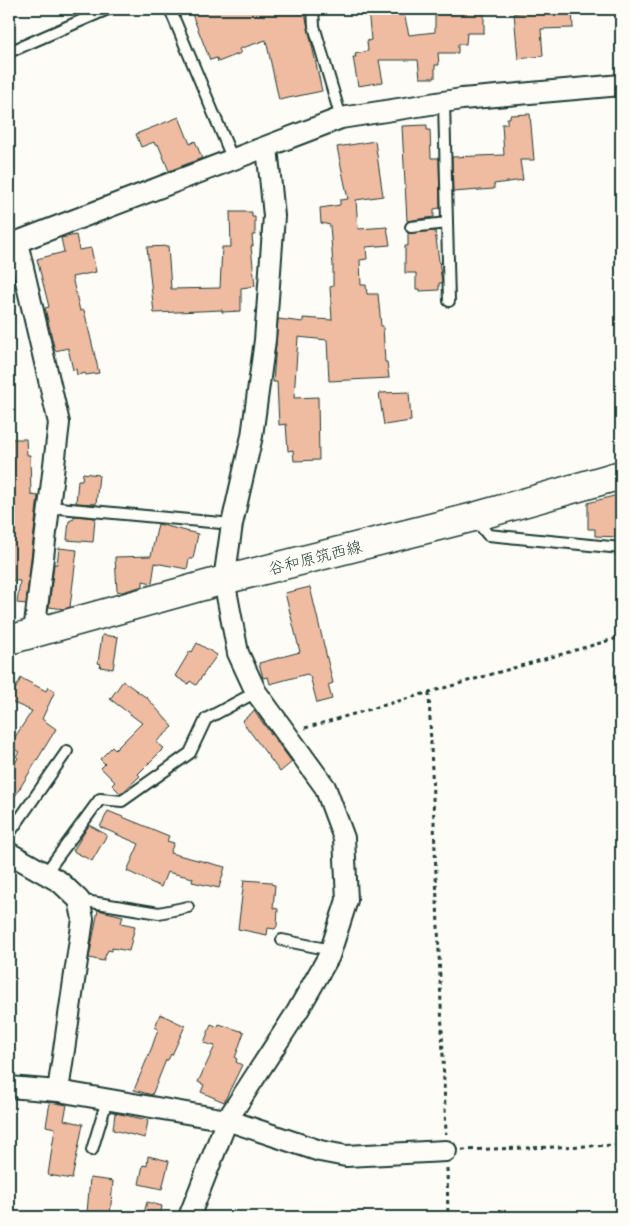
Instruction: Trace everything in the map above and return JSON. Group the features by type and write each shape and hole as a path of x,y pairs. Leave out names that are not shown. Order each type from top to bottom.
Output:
{"main road":[{"name":"谷和原筑西線","path":"21,637 224,580 474,517 621,475"}],"street":[{"path":"21,637 49,508 59,423 13,243 341,118 444,102 621,85"},
{"path":"189,1217 227,1120 298,1012 331,950 347,900 344,838 325,787 256,692 238,653 224,580 232,524 252,436 265,340 274,216 267,147"},
{"path":"9,853 60,882 79,900 83,919 58,1091"},
{"path":"9,1088 58,1091 227,1120 320,1151 346,1156 446,1151"}],"lane":[{"path":"9,52 108,9"},
{"path":"170,9 233,160"},
{"path":"313,9 314,26 341,118"},
{"path":"444,102 449,301"},
{"path":"411,227 447,223"},
{"path":"49,508 232,524"},
{"path":"474,517 488,535 621,548"},
{"path":"45,874 100,799 122,801 190,753 206,719 256,692"},
{"path":"9,834 67,751"},
{"path":"79,900 158,913 188,907"},
{"path":"282,940 331,950"},
{"path":"92,1150 107,1100"}],"path":[{"path":"286,733 621,637"},
{"path":"429,693 448,1217"},
{"path":"446,1151 621,1145"}],"building":[{"path":"190,9 304,9 322,91 279,100 266,40 239,49 241,53 218,62 217,58 210,60"},
{"path":"368,9 403,9 409,35 435,32 435,9 484,9 484,33 467,33 466,44 458,44 458,53 438,53 439,65 435,65 435,78 420,78 418,60 379,60 383,82 358,86 353,57 356,57 355,54 368,51 367,41 371,40"},
{"path":"548,9 572,9 573,28 541,29 543,56 518,59 514,13"},
{"path":"530,114 534,160 520,160 523,180 494,184 494,189 453,192 452,157 504,155 502,124 507,124 507,118 510,118 510,115"},
{"path":"179,117 190,144 195,141 202,158 169,171 158,144 155,145 154,142 141,147 136,134"},
{"path":"427,125 427,130 430,130 431,158 439,158 440,208 434,209 434,217 407,221 402,126"},
{"path":"375,141 383,196 356,200 358,229 387,227 390,245 366,247 367,259 360,260 361,285 366,285 367,294 378,294 381,326 383,326 385,362 387,362 389,378 329,381 327,340 298,337 294,398 318,397 319,460 294,461 293,450 288,451 286,424 279,425 277,382 273,382 278,319 303,322 303,318 332,320 330,287 333,286 333,265 330,225 321,223 320,208 340,205 340,200 348,199 337,147"},
{"path":"230,212 252,212 252,217 255,217 255,235 252,235 253,246 251,246 255,286 241,288 241,311 154,313 147,247 168,246 171,289 220,288 222,247 231,247"},
{"path":"435,231 442,283 439,283 439,290 420,291 420,289 416,289 416,273 405,273 405,246 408,246 408,233"},
{"path":"76,235 79,250 91,248 96,272 72,277 80,311 84,310 99,373 86,375 85,373 77,375 76,369 73,370 68,348 55,351 45,308 49,307 37,259 64,252 61,238"},
{"path":"409,392 411,421 384,425 379,393"},
{"path":"9,439 26,439 27,455 30,455 31,495 38,496 26,604 17,603 20,581 9,580 12,491 9,491"},
{"path":"83,473 99,475 96,504 76,503 78,480 82,480"},
{"path":"621,494 620,537 595,536 595,529 588,529 588,503"},
{"path":"74,516 95,518 93,542 67,540 69,521 74,519"},
{"path":"158,524 198,534 193,559 189,559 187,569 155,563 152,583 143,581 143,586 122,592 117,591 115,557 151,556"},
{"path":"59,548 77,550 70,607 64,609 49,607 54,564 57,564"},
{"path":"310,587 333,683 328,685 332,699 317,703 310,676 307,674 270,684 268,677 263,678 259,663 300,652 285,593"},
{"path":"102,635 118,637 113,669 100,667 101,664 98,663"},
{"path":"197,643 217,655 196,685 190,681 188,684 175,676"},
{"path":"21,678 46,691 48,687 55,691 42,719 56,729 9,806 9,773 18,758 16,756 19,752 9,746 32,711 9,701"},
{"path":"123,681 147,698 173,727 156,742 164,748 138,774 140,776 121,794 112,785 115,782 101,768 105,764 100,759 112,747 115,750 142,723 110,699"},
{"path":"254,711 292,762 280,772 242,721"},
{"path":"108,811 169,836 167,841 174,843 170,853 225,867 219,888 192,882 193,878 167,872 161,887 127,871 139,844 100,827"},
{"path":"89,825 107,835 92,861 73,851"},
{"path":"244,880 271,882 271,884 275,885 273,908 278,909 277,926 275,929 268,928 267,935 238,929"},
{"path":"98,910 123,916 121,923 135,926 129,951 112,948 112,951 108,950 103,961 89,958"},
{"path":"160,1014 185,1026 172,1055 166,1060 152,1095 134,1090 152,1047 158,1029 155,1027"},
{"path":"211,1024 218,1027 219,1024 244,1032 235,1058 237,1059 236,1062 242,1065 224,1102 201,1092 204,1085 198,1082 215,1046 204,1043"},
{"path":"50,1102 67,1105 64,1120 83,1124 72,1179 48,1175 55,1128 46,1126"},
{"path":"115,1113 148,1120 145,1138 113,1130"},
{"path":"148,1156 169,1161 162,1189 139,1184 143,1165 147,1166"},
{"path":"90,1178 113,1181 110,1216 87,1213"},
{"path":"147,1202 162,1206 160,1217 143,1217"}]}
